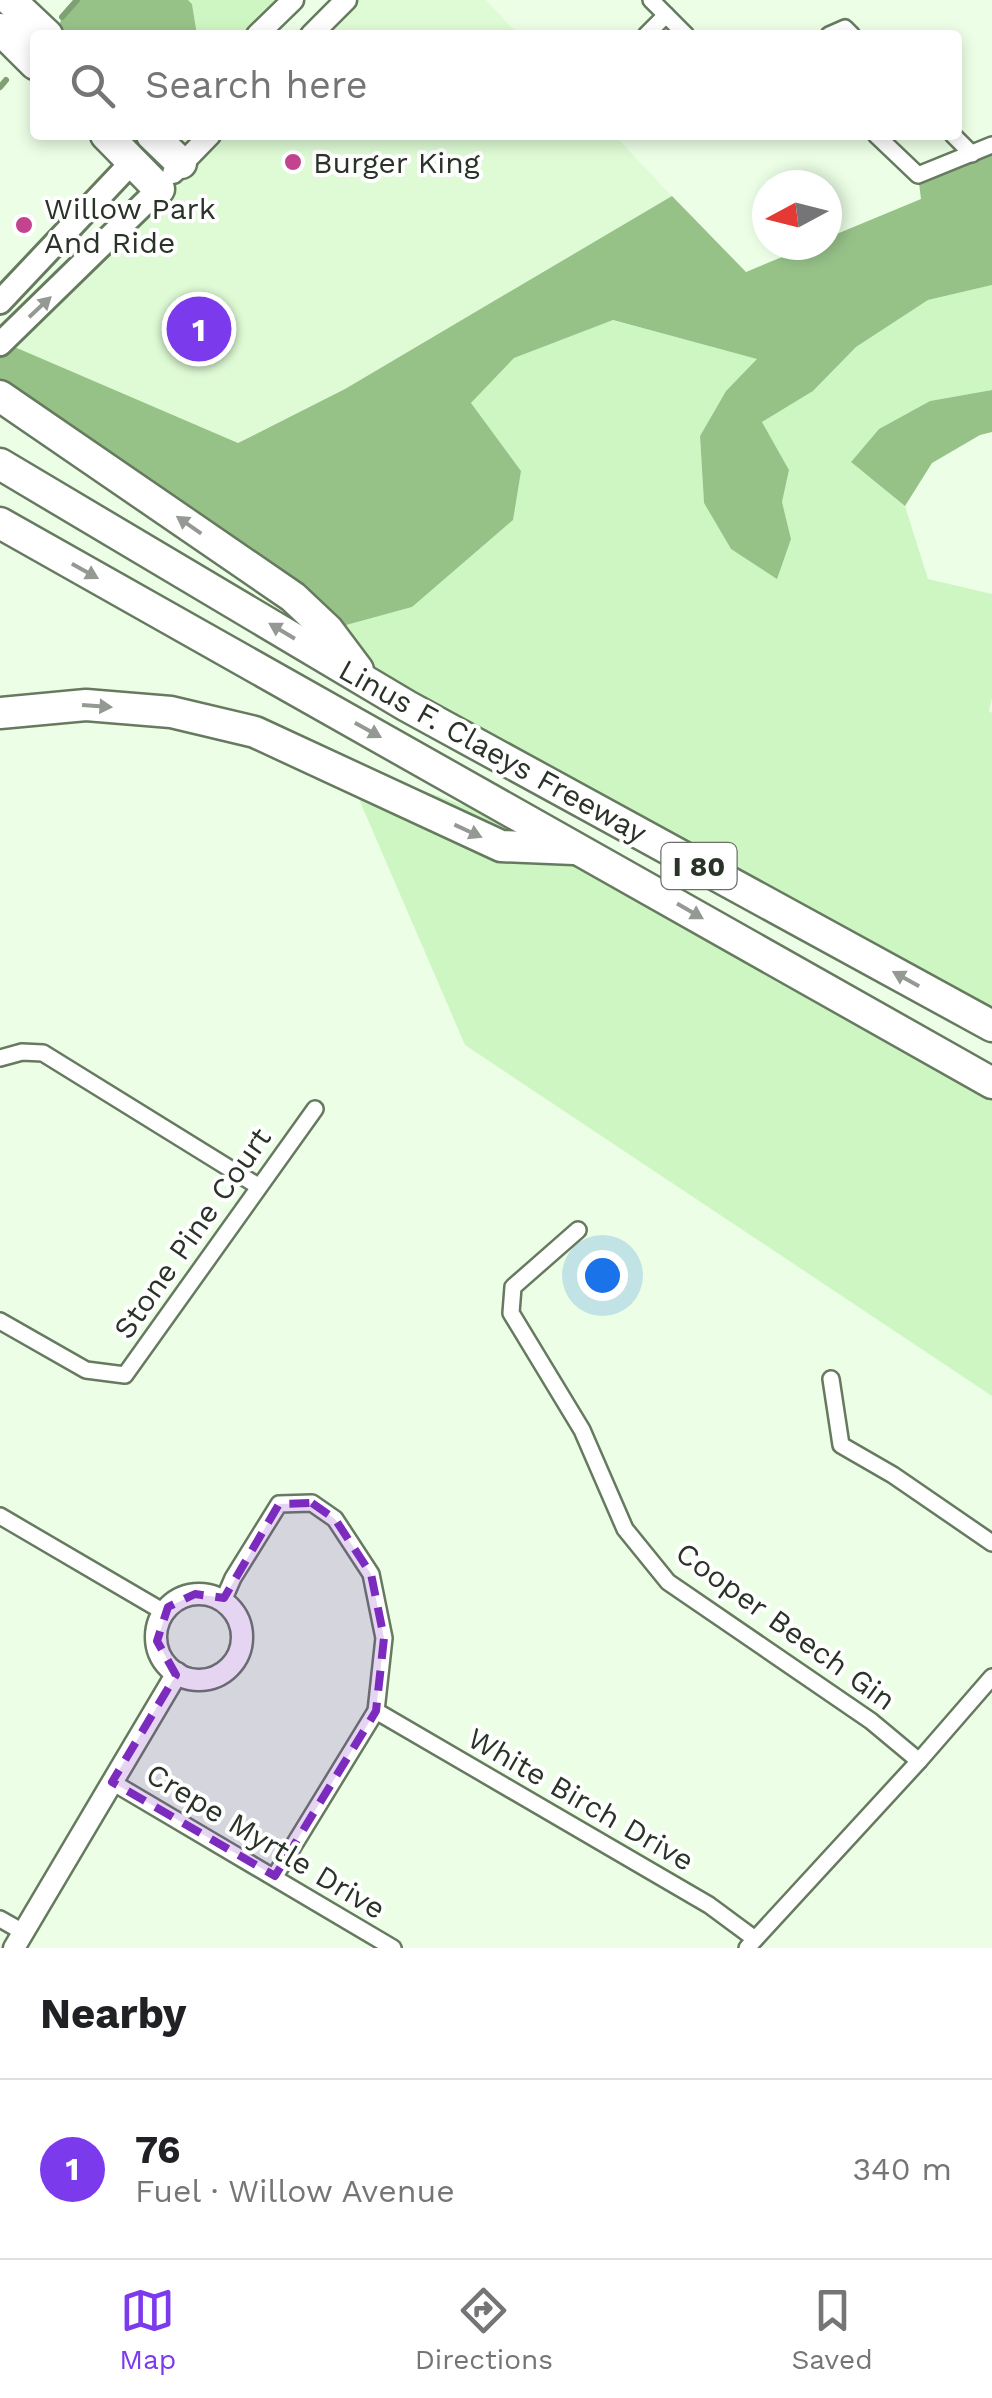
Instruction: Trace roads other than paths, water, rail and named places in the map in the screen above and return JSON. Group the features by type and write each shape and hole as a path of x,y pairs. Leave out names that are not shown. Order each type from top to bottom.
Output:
{"highway":[{"path":"10,0 42,30"},
{"path":"0,29 30,59"},
{"path":"111,140 158,189"},
{"path":"158,140 181,163"},
{"path":"0,396 293,597 328,630 366,680"},
{"name":"Linus F. Claeys Freeway","path":"0,464 407,706 992,1026"},
{"name":"Linus F. Claeys Freeway","path":"0,523 992,1083"},
{"path":"0,713 86,704 171,712 254,732 501,846 581,850"}],"main road":[{"path":"0,302 132,162"},
{"path":"0,344 158,189"}],"street":[{"path":"261,30 293,0"},
{"path":"317,30 346,0"},
{"path":"651,0 681,30"},
{"path":"651,30 666,16"},
{"path":"132,162 151,140"},
{"path":"158,189 205,140"},
{"path":"881,140 918,175 992,146"},
{"path":"958,140 972,154"},
{"path":"0,1058 22,1052 43,1054 258,1186"},
{"name":"Stone Pine Court","path":"0,1320 86,1370 125,1375 315,1109"},
{"name":"Cooper Beech Gin","path":"578,1230 514,1287 511,1313 582,1430 624,1529 668,1582 872,1720 919,1761"},
{"path":"830,1379 841,1446 893,1475 992,1544"},
{"path":"223,1601 232,1578 278,1504 312,1503 336,1519 371,1574 384,1638 376,1711 275,1876"},
{"path":"0,1516 164,1612"},
{"path":"194,1594 223,1601 235,1612 242,1628 236,1660 209,1679 192,1679 177,1673 158,1649 158,1626 164,1612 178,1600 194,1594"},
{"path":"0,1919 18,1940 177,1673"},
{"path":"751,1944 992,1677"},
{"name":"White Birch Drive","path":"376,1711 709,1905 751,1944"},
{"name":"Crepe Myrtle Drive","path":"112,1782 392,1948"}],"waterway":[{"path":"62,17 77,0"},
{"path":"0,87 6,80"}],"place":[{"name":"Burger King","path":"293,162"},
{"name":"Willow Park And Ride","path":"24,225"},
{"name":"76","path":"199,329"}]}
